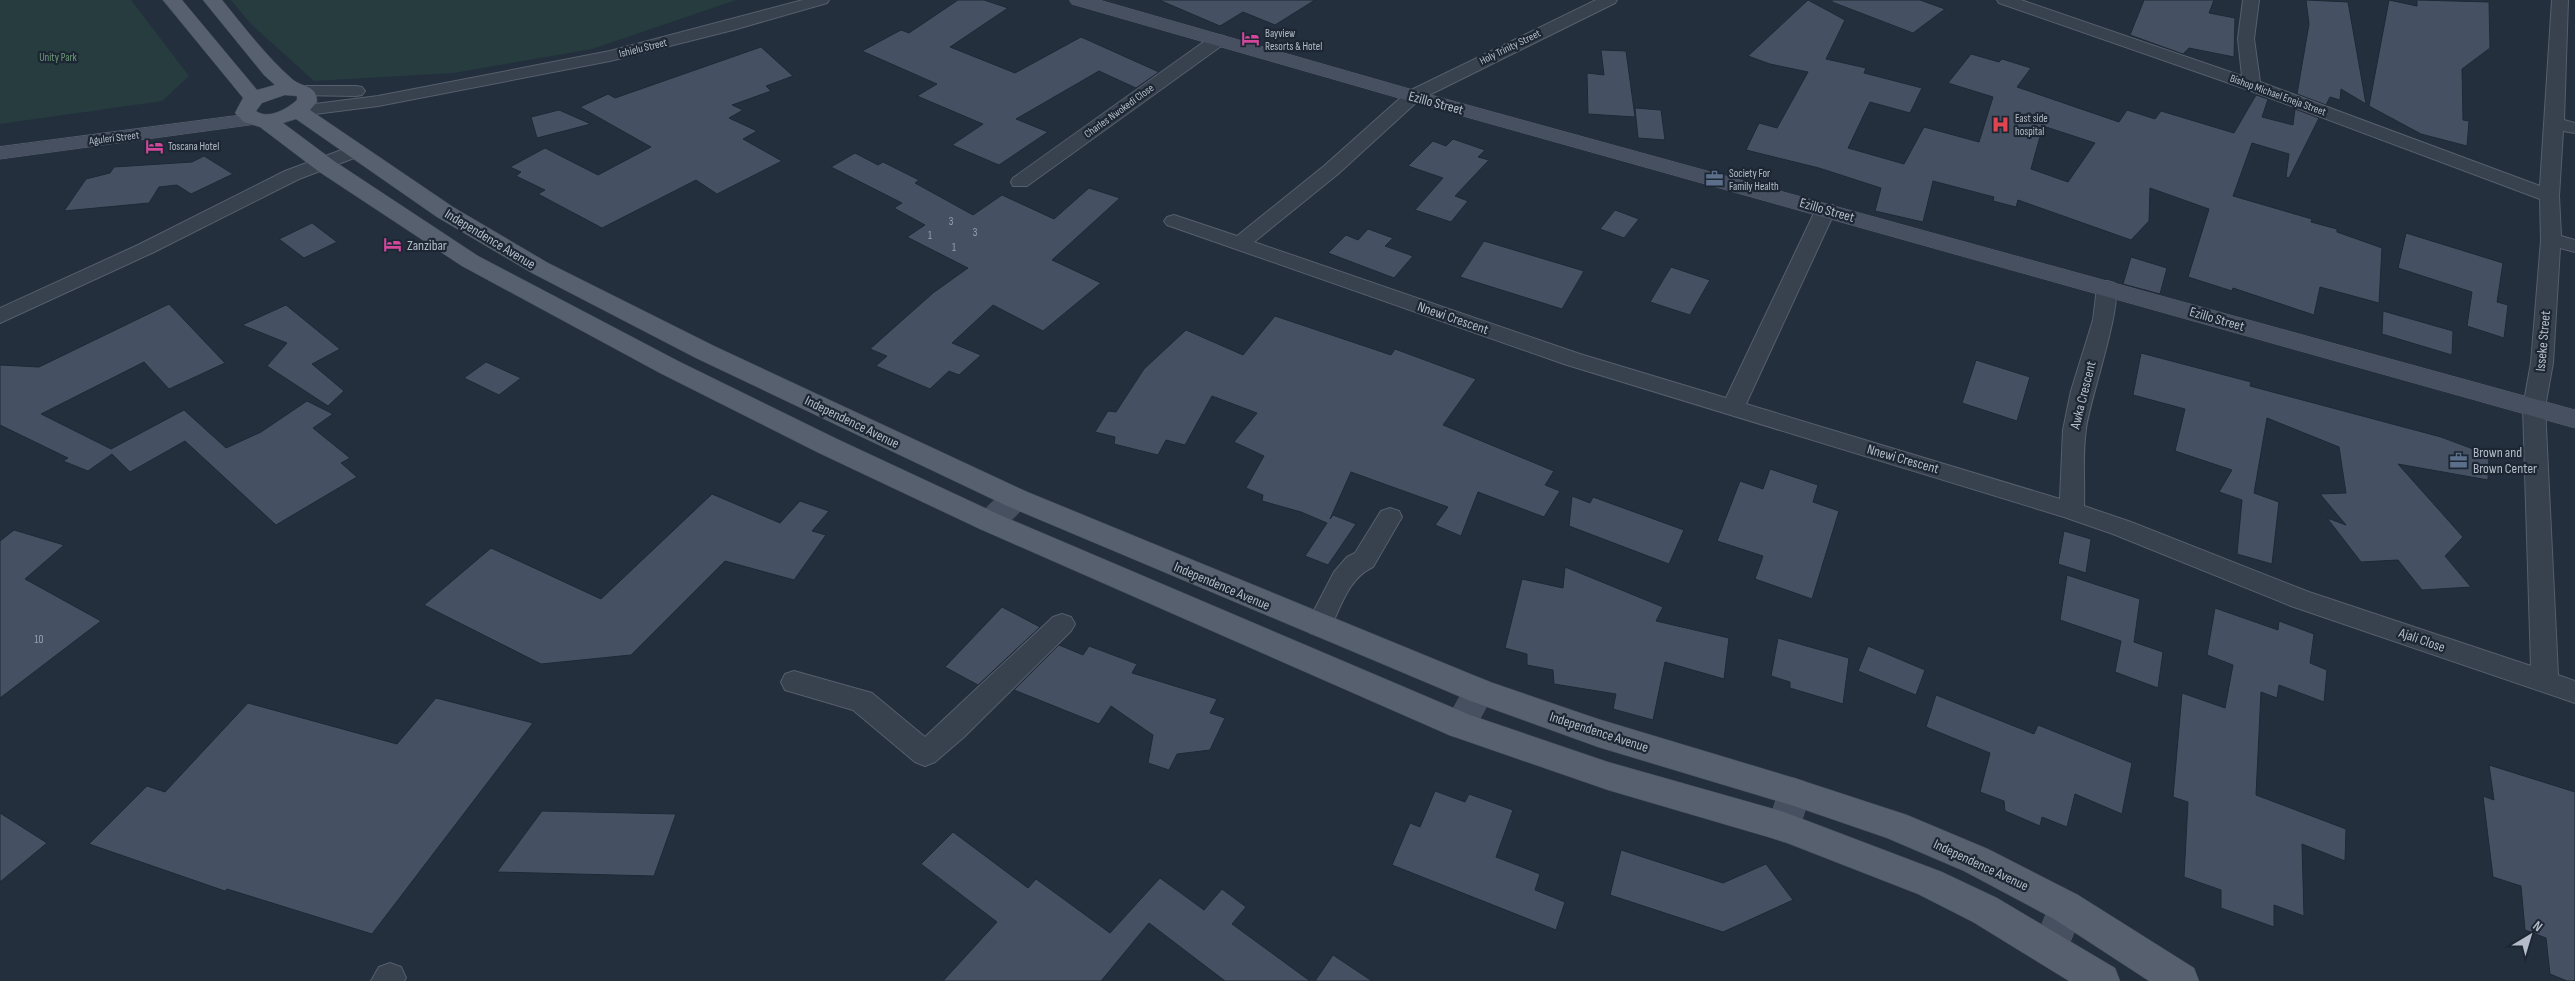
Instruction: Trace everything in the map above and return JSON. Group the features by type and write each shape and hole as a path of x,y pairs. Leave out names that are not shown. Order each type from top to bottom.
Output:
{"main road":[{"name":"Independence Avenue","path":"172,0 257,110 321,162 478,266 669,367 828,446 990,522 1460,725 1608,776 1784,827 1930,883 1985,910 2102,981"},
{"name":"Independence Avenue","path":"212,0 271,71 298,99 355,151 445,212 540,268 705,352 1015,498 1479,691 1598,733 1794,792 1895,826 1976,860 2066,907 2181,981"},
{"path":"257,110 282,117 298,99"}],"street":[{"name":"Ishielu Street","path":"298,99 315,109 424,93 610,56 728,27 821,0"},
{"name":"Ezillo Street","path":"1079,0 1413,96 1826,209 2575,419"},
{"name":"Holy Trinity Street","path":"1241,244 1331,170 1413,96 1609,0"},
{"name":"Bishop Michael Eneja Street","path":"2005,0 2252,85 2549,196"},
{"path":"2251,0 2246,39 2252,85"},
{"name":"Isseke Street","path":"2545,682 2534,407 2542,363 2551,240 2549,196 2565,126 2565,4"},
{"name":"Charles Nwokedi Close","path":"1020,182 1218,40"},
{"name":"Aguleri Street","path":"0,139 157,118 257,110"},
{"name":"Aguleri Street","path":"0,153 257,110"},
{"path":"0,316 192,225 260,188 321,162 355,151"},
{"path":"1733,408 1826,209"},
{"name":"Nnewi Crescent","path":"1174,221 1572,360 2072,511"},
{"path":"2551,240 2575,246"},
{"name":"Awka Crescent","path":"2072,511 2074,430 2082,391 2104,320 2107,288"},
{"path":"990,522 1015,498"},
{"name":"Ajali Close","path":"2072,511 2122,528 2300,599 2575,692"},
{"path":"1320,626 1342,582 1355,563 1364,560 1390,517"},
{"path":"794,682 862,701 925,754 954,729 1062,624"},
{"path":"1460,725 1479,691"},
{"path":"1784,827 1794,792"},
{"path":"2050,948 2066,907"}],"green space":[{"name":"Unity Park","path":"0,0 131,0 189,76 162,101 0,124"},
{"path":"231,0 736,0 592,49 453,73 314,81 251,24"}],"building":[{"path":"958,0 984,0 1008,8 950,47 1015,73 1081,37 1159,72 1136,88 1099,71 1016,119 1048,132 999,165 952,145 983,124 917,96 937,84 862,51 901,30 909,33"},
{"path":"1159,0 1315,0 1275,25 1243,12 1220,26"},
{"path":"1808,0 1845,20 1826,59 1866,68 1864,73 1922,88 1910,113 1870,102 1848,148 1904,164 1924,127 1979,142 1993,97 1948,83 1971,54 1999,62 2002,59 2031,68 2017,87 2119,122 2127,110 2155,119 2161,111 2234,133 2256,95 2268,99 2262,117 2293,125 2295,109 2319,118 2289,178 2286,177 2289,154 2252,143 2233,196 2312,219 2311,222 2337,229 2337,232 2382,248 2379,303 2320,287 2314,315 2233,288 2232,291 2188,277 2209,209 2150,188 2149,221 2131,240 2018,200 2016,207 1993,201 1994,197 1933,181 1923,222 1875,211 1881,188 1819,168 1746,150 1759,123 1777,128 1808,72 1770,64 1748,56","holes":["2043,126 2095,143 2068,182 2031,169"]},
{"path":"1832,0 1920,0 1945,9 1913,33 1832,2"},
{"path":"2144,0 2214,0 2209,13 2235,18 2234,57 2189,48 2183,54 2130,35"},
{"path":"2306,0 2348,2 2366,104 2341,89 2340,100 2330,97 2326,105 2297,94 2309,24"},
{"path":"2389,0 2417,6 2417,0 2489,2 2490,48 2462,69 2463,120 2469,121 2467,146 2421,134 2369,106"},
{"path":"761,47 793,76 766,86 771,91 732,105 743,110 729,118 757,131 743,139 782,161 717,194 696,180 602,228 538,194 545,190 516,176 521,172 510,167 545,148 598,175 651,147 580,107 608,94 615,98"},
{"path":"1601,50 1626,51 1635,117 1588,114 1587,73 1604,75"},
{"path":"1635,108 1661,110 1665,140 1638,138"},
{"path":"559,110 591,124 537,138 531,117"},
{"path":"1453,139 1485,150 1478,157 1489,160 1455,196 1468,201 1451,222 1415,210 1443,178 1408,166 1433,141 1446,146"},
{"path":"855,153 878,165 883,162 919,180 915,183 973,215 1002,195 1054,219 1089,188 1120,198 1052,260 1101,283 1043,331 993,305 952,343 981,355 959,375 949,371 930,389 876,366 887,356 870,349 933,293 968,268 907,237 925,225 894,208 902,203 831,167"},
{"path":"204,156 233,174 191,194 177,185 159,187 149,203 64,211 86,179 110,173 114,167 192,162"},
{"path":"1615,210 1639,219 1624,238 1600,229"},
{"path":"312,223 337,242 304,258 279,239"},
{"path":"1368,229 1393,238 1385,246 1413,256 1394,278 1328,253 1346,235 1358,240"},
{"path":"2406,233 2503,263 2497,302 2508,305 2504,338 2467,326 2472,292 2398,268"},
{"path":"1484,241 1584,271 1562,309 1460,277"},
{"path":"2131,257 2167,268 2160,294 2123,284"},
{"path":"1671,267 1710,280 1690,315 1650,302"},
{"path":"169,304 225,363 169,389 144,362 41,414 111,449 184,410 226,448 261,432 307,401 333,414 313,428 350,458 341,463 357,477 276,525 185,441 130,472 112,454 88,471 63,461 68,458 0,425 0,365 39,367"},
{"path":"286,305 340,349 312,364 344,391 328,406 267,366 287,343 242,325"},
{"path":"2383,311 2453,331 2452,355 2382,334"},
{"path":"1275,316 1391,355 1395,349 1476,379 1443,425 1554,471 1545,485 1560,491 1544,517 1478,492 1461,536 1435,525 1448,507 1351,472 1330,519 1333,515 1356,524 1328,565 1305,556 1327,523 1301,512 1262,501 1263,495 1246,488 1264,456 1234,442 1257,413 1212,396 1185,445 1166,440 1158,455 1114,444 1115,437 1095,432 1108,411 1116,412 1144,369 1186,330 1243,355"},
{"path":"2141,353 2251,382 2250,386 2441,437 2489,455 2488,480 2398,464 2463,537 2445,556 2471,587 2422,590 2398,560 2361,562 2327,518 2346,525 2320,494 2346,493 2339,447 2267,418 2254,493 2279,502 2272,564 2237,554 2242,500 2219,492 2232,470 2175,451 2185,409 2133,395"},
{"path":"1976,360 2030,377 2017,421 1962,403"},
{"path":"486,362 521,378 499,395 464,378"},
{"path":"1770,469 1818,485 1813,502 1839,511 1812,599 1755,579 1763,556 1717,541 1740,481 1763,489"},
{"path":"712,494 780,523 800,501 829,511 812,531 826,535 794,580 725,561 631,655 541,664 424,605 491,548 601,599"},
{"path":"1572,496 1590,503 1593,497 1684,530 1669,564 1569,526"},
{"path":"14,530 64,545 25,579 101,621 0,698 0,541"},
{"path":"2064,531 2091,539 2086,573 2058,564"},
{"path":"1565,567 1663,607 1656,621 1729,638 1724,679 1665,662 1653,720 1613,709 1616,694 1554,684 1553,670 1527,665 1527,654 1505,648 1522,579 1563,588"},
{"path":"2067,575 2140,599 2134,642 2163,652 2158,688 2115,672 2121,641 2060,620"},
{"path":"1002,607 1040,627 978,685 945,667"},
{"path":"2215,608 2278,630 2279,621 2314,634 2310,663 2327,670 2324,702 2279,685 2277,698 2261,692 2256,795 2346,829 2345,861 2302,844 2304,916 2274,905 2274,927 2221,908 2221,890 2184,877 2188,802 2173,797 2182,693 2225,708 2233,665 2207,655"},
{"path":"1778,638 1849,658 1843,704 1790,688 1790,682 1771,676"},
{"path":"1059,645 1083,655 1089,646 1137,664 1132,673 1217,699 1210,713 1225,718 1210,750 1177,754 1169,770 1148,763 1153,735 1111,706 1099,724 1014,690"},
{"path":"1868,646 1925,670 1916,695 1858,671"},
{"path":"1936,695 2034,734 2038,725 2132,763 2122,814 2075,794 2067,827 2042,817 2040,826 2005,811 2004,801 1980,792 1990,753 1926,727"},
{"path":"436,698 533,723 372,934 227,889 225,891 89,844 147,786 165,792 248,703 397,744"},
{"path":"2489,765 2575,792 2575,981 2567,981 2550,974 2546,938 2525,930 2521,886 2493,877 2483,796 2494,800"},
{"path":"1435,791 1465,802 1469,794 1513,810 1496,857 1540,874 1535,890 1565,902 1556,930 1392,865 1410,823 1420,827"},
{"path":"542,811 676,814 654,876 497,872"},
{"path":"0,813 47,843 0,882"},
{"path":"953,832 1028,888 1036,879 1110,933 1160,878 1204,910 1222,889 1246,907 1232,924 1310,981 1225,981 1149,923 1101,981 943,981 997,922 921,864"},
{"path":"1621,850 1723,883 1766,864 1793,900 1723,932 1610,895"},
{"path":"1333,955 1372,981 1315,981"}],"place":[{"name":"Bayview Resorts & Hotel","path":"1251,39"},
{"name":"East side hospital","path":"2001,124"},
{"name":"Toscana Hotel","path":"154,146"},
{"name":"Society For Family Health","path":"1715,179"},
{"name":"Zanzibar","path":"393,245"},
{"name":"Brown and Brown Center","path":"2459,460"}]}
